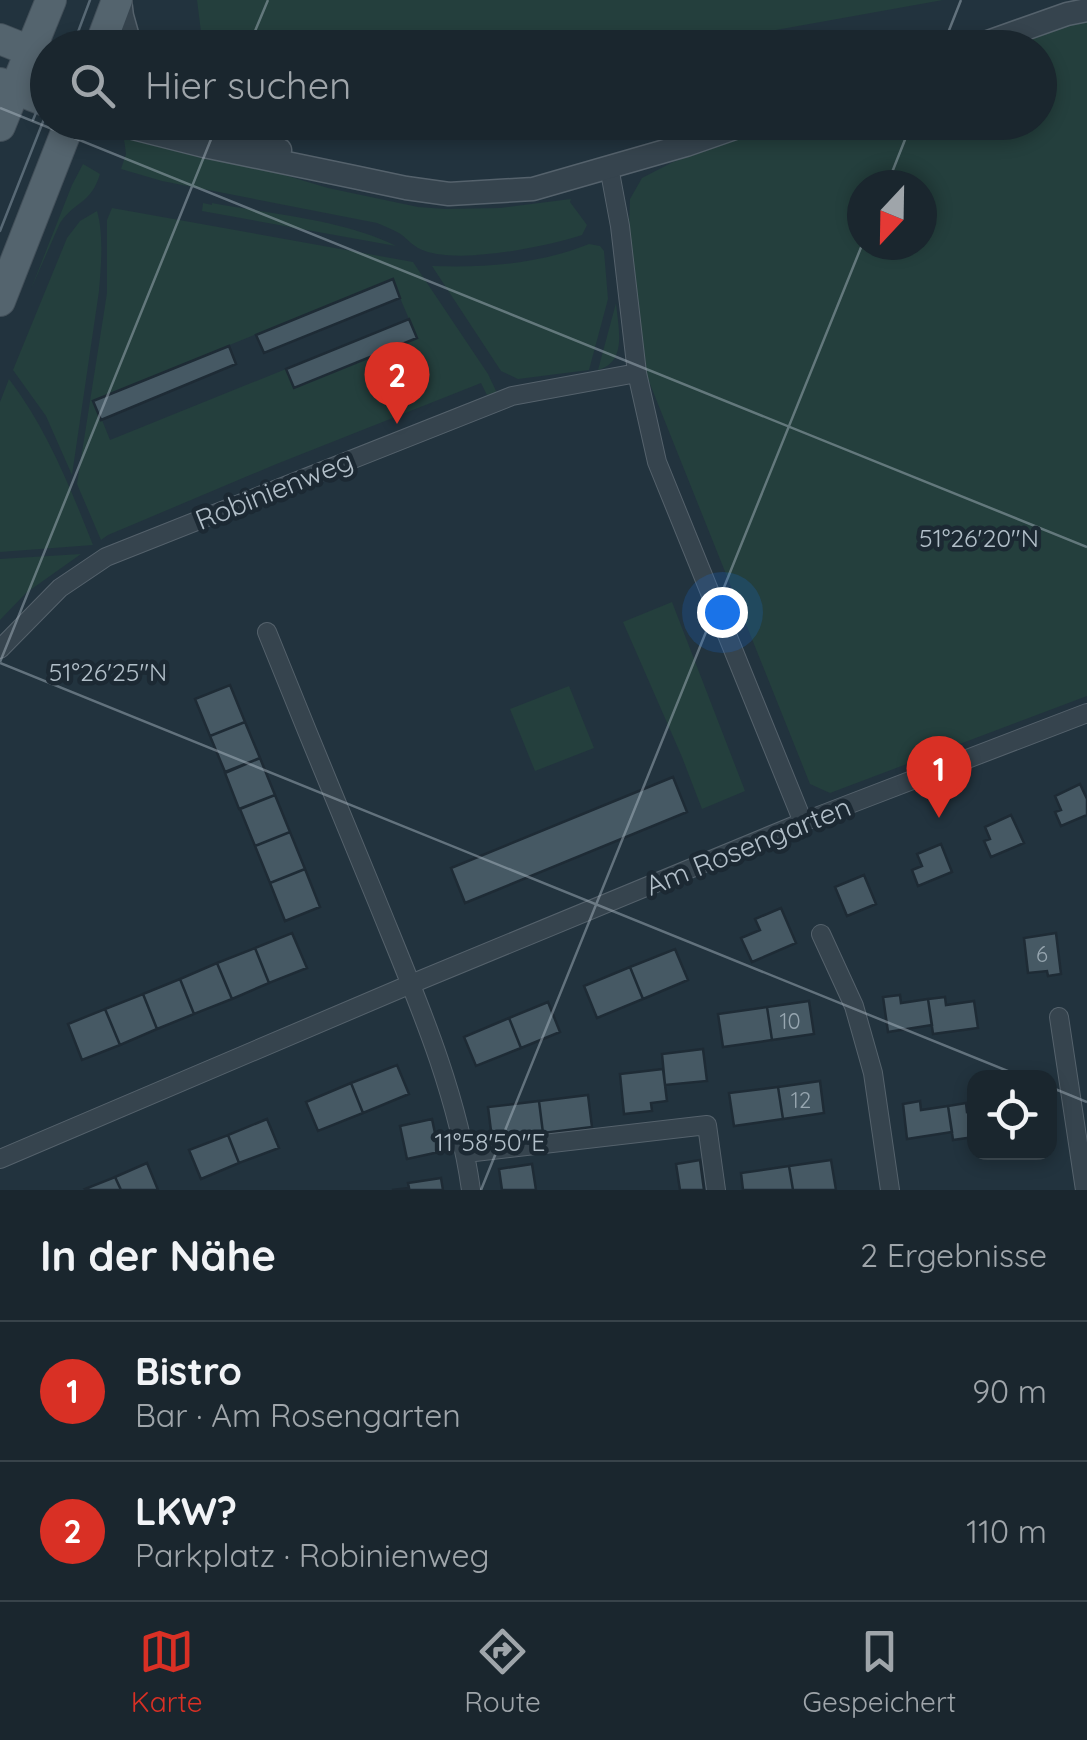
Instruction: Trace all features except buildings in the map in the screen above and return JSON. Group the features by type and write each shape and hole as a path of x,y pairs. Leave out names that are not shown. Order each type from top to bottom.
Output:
{"main road":[{"path":"44,30 51,0"},
{"path":"106,30 119,0"},
{"path":"0,39 30,51"},
{"path":"0,126 7,86 30,64"},
{"path":"0,300 63,140"}],"street":[{"path":"119,0 126,30"},
{"path":"1022,30 1087,10"},
{"path":"180,140 354,178 449,194 533,189 702,140"},
{"path":"255,140 354,178"},
{"path":"608,167 620,226 637,373 657,462 803,822"},
{"name":"Robinienweg","path":"0,649 60,588 106,556 512,396 637,373"},
{"path":"267,632 412,984 446,1080 466,1153 471,1190"},
{"name":"Am Rosengarten","path":"0,1160 803,822 1087,713"},
{"path":"821,934 854,1006 873,1072 890,1190"},
{"path":"1060,1017 1085,1190"},
{"path":"466,1153 707,1125 716,1190"}],"green space":[{"path":"197,0 943,0 776,30 201,30"},
{"path":"1087,19 1087,696 830,793 810,784 644,369 629,227 630,199 642,178 673,162 736,140 1057,140 1057,30 1052,30"},
{"path":"124,140 152,144 418,207 500,208 571,199 587,225 582,235 525,249 441,255 421,250 377,223 162,181 121,169 126,154"},
{"path":"83,164 100,174 96,184 60,223 31,289 72,185"},
{"path":"203,203 330,224 396,246 202,211"},
{"path":"112,208 413,262 497,393 487,395 481,383 274,465 101,540 77,484 107,293 107,220","holes":["392,279 417,338 295,388 286,369 110,440 94,400"]},
{"path":"97,211 101,240 99,291 72,475 46,416 13,370 67,238 80,221"},
{"path":"589,244 604,251 608,299 589,370 518,379 501,371 432,266 512,263"},
{"path":"616,303 617,352 614,360 598,370"},
{"path":"9,379 46,438 93,545 0,552 0,402"},
{"path":"81,554 26,593 0,620 0,559"},
{"path":"672,602 745,791 702,809 623,622"},
{"path":"569,686 594,748 535,771 510,709"}],"tram line":[{"path":"79,30 90,0"},
{"path":"0,231 36,140"}],"place":[{"name":"LKW?","path":"397,424"},
{"name":"Bistro","path":"939,818"}]}
